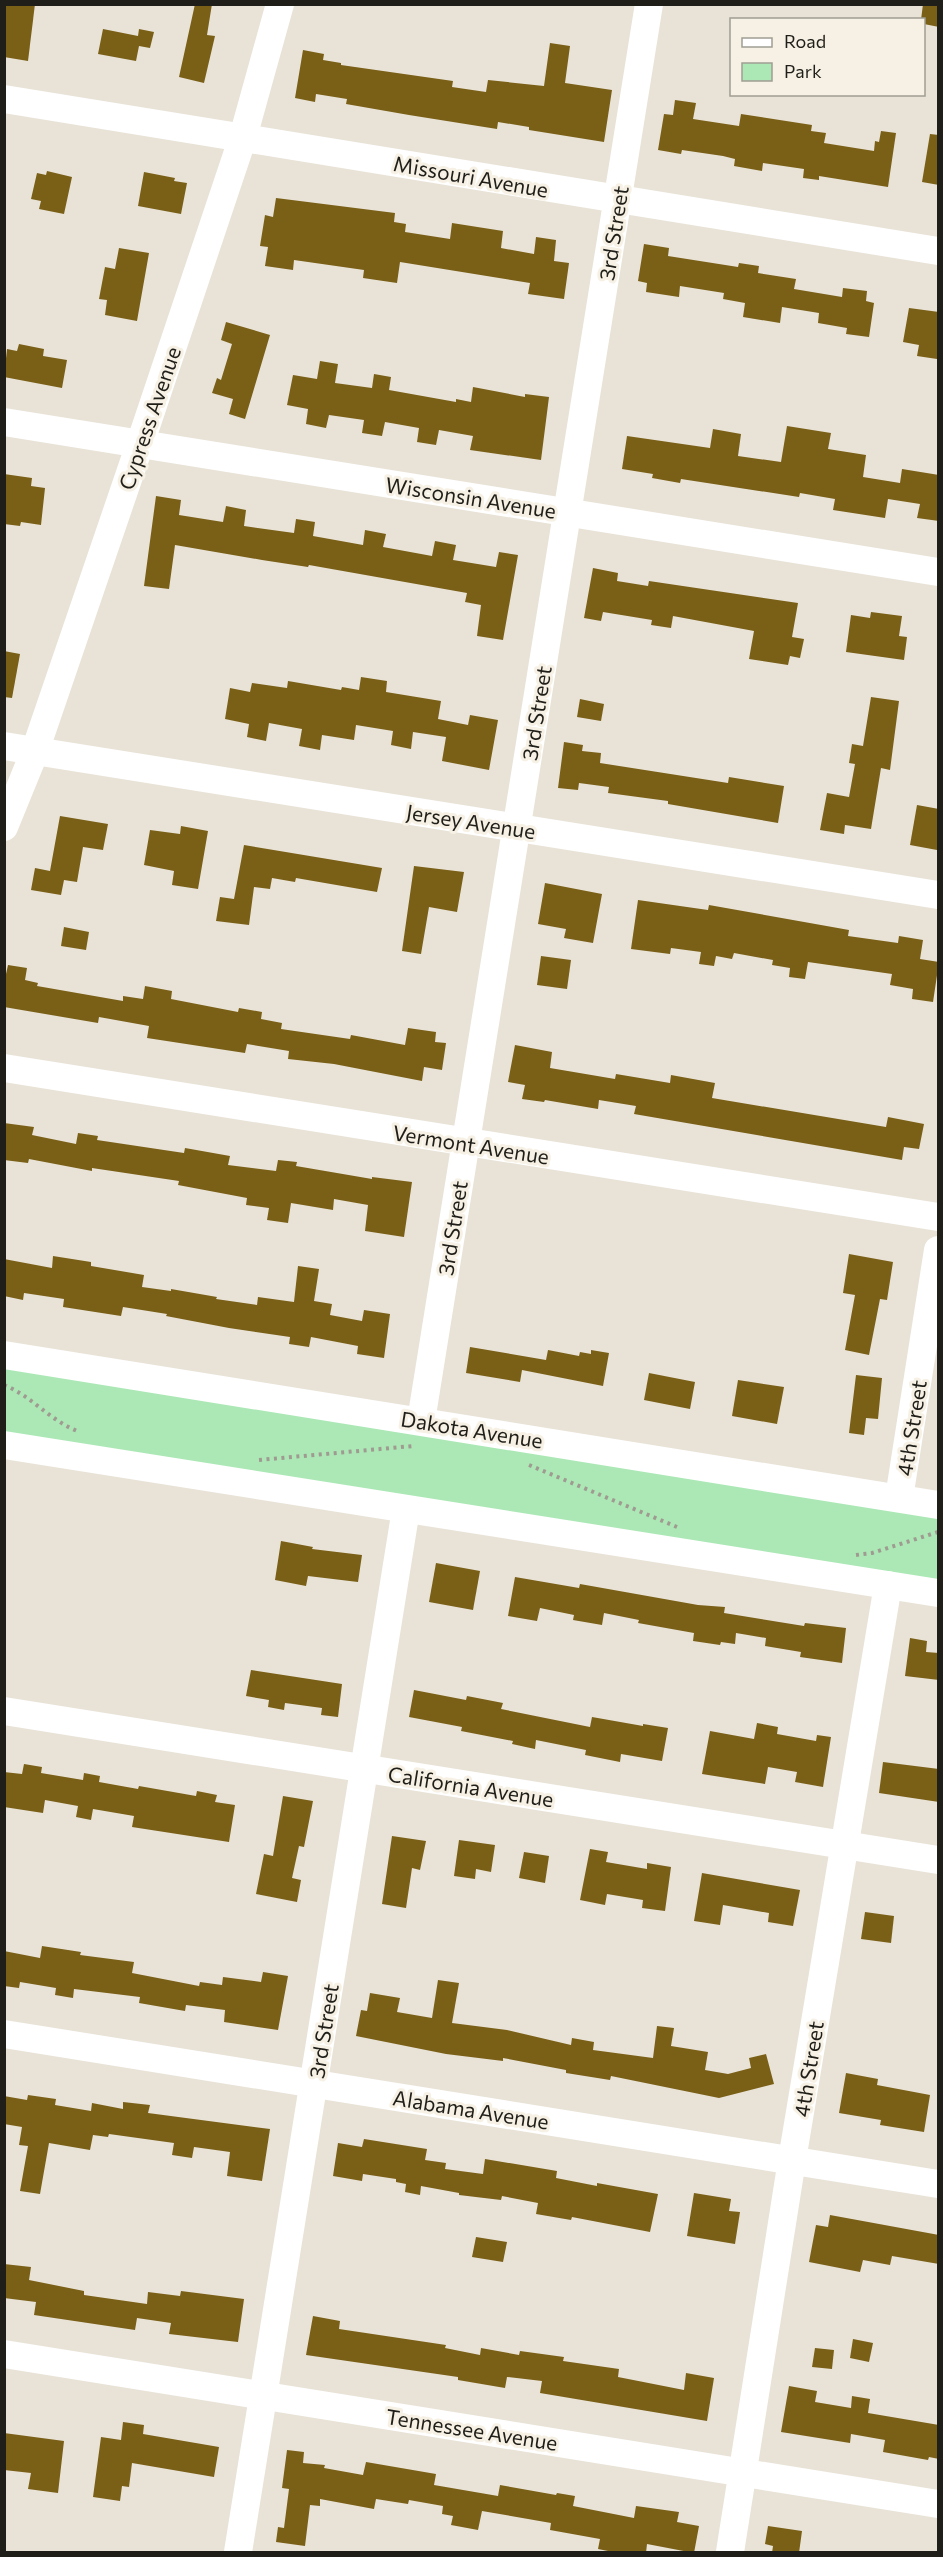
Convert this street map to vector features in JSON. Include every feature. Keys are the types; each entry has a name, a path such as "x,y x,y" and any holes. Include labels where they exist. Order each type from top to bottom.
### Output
{"street":[{"name":"Cypress Avenue","path":"4,827 35,751 243,137 280,4"},
{"name":"3rd Street","path":"421,1434 649,4"},
{"name":"Missouri Avenue","path":"4,99 618,201 939,251"},
{"name":"Wisconsin Avenue","path":"4,422 939,572"},
{"name":"Jersey Avenue","path":"4,746 939,895"},
{"name":"Vermont Avenue","path":"4,1068 939,1217"},
{"name":"4th Street","path":"899,1498 939,1250"},
{"name":"Dakota Avenue","path":"4,1355 421,1434 939,1504"},
{"path":"4,1445 939,1593"},
{"name":"3rd Street","path":"238,2553 406,1509"},
{"name":"4th Street","path":"730,2553 792,2160 888,1585"},
{"name":"California Avenue","path":"4,1711 939,1860"},
{"name":"Alabama Avenue","path":"4,2034 939,2184"},
{"name":"Tennessee Avenue","path":"4,2354 939,2504"}],"path":[{"path":"4,1385 14,1389 47,1414 76,1431 86,1433"},
{"path":"256,1460 421,1434"},
{"path":"523,1463 542,1468 686,1530"},
{"path":"855,1555 872,1553 939,1532"}],"green space":[{"path":"4,1364 938,1512 938,1584 5,1435"}],"building":[{"path":"4,4 35,4 28,61 4,57"},
{"path":"195,4 212,4 207,35 215,36 204,83 179,77"},
{"path":"923,4 939,4 939,27 925,24 925,18 921,18"},
{"path":"103,29 138,36 139,29 154,32 150,48 139,46 136,61 98,54"},
{"path":"550,43 570,46 565,83 612,90 604,142 529,130 529,127 498,122 497,129 409,115 346,104 347,99 316,94 315,102 295,98 303,50 324,54 323,60 341,63 341,65 453,81 452,87 486,92 488,80 544,86"},
{"path":"675,100 696,103 693,119 739,126 741,114 812,125 811,131 826,133 824,143 874,151 875,141 879,142 881,131 896,133 888,187 819,176 819,180 803,178 804,169 763,163 762,171 734,166 735,159 723,156 682,150 681,154 658,150 664,114 673,115"},
{"path":"930,134 939,135 939,185 922,182"},
{"path":"47,171 72,177 64,214 39,209 41,201 31,199 37,173 46,175"},
{"path":"144,172 175,178 174,181 187,183 181,214 138,206"},
{"path":"276,198 395,213 394,222 406,224 405,232 450,239 452,223 503,231 501,248 534,254 536,237 556,240 554,261 569,263 564,299 528,294 530,283 400,262 397,283 363,278 364,270 294,260 293,270 265,266 268,247 260,246 265,215 273,217"},
{"path":"644,244 669,248 668,256 738,267 739,263 759,266 758,273 796,279 794,289 842,297 843,288 867,291 866,301 874,303 869,337 846,334 847,328 818,323 819,313 782,307 780,323 743,317 745,303 723,299 724,293 680,286 679,297 646,292 647,283 638,281"},
{"path":"119,248 149,253 137,321 105,315 107,300 99,299 105,267 115,269"},
{"path":"909,308 939,312 937,359 917,356 919,345 903,342"},
{"path":"226,322 270,335 245,419 229,414 233,399 212,393 217,378 221,380 232,344 221,340"},
{"path":"19,344 44,349 43,356 67,360 62,388 4,377 7,349 17,351"},
{"path":"320,361 338,364 335,383 372,388 374,374 391,377 389,390 456,402 456,399 471,402 473,387 525,397 525,394 549,397 541,460 470,450 473,436 439,430 436,445 417,442 419,428 385,422 382,436 362,433 364,420 329,415 326,428 306,424 308,409 287,405 293,375 317,379"},
{"path":"787,426 831,433 828,449 866,455 863,477 900,483 902,469 939,475 939,521 917,518 920,504 888,499 885,518 833,510 835,499 800,493 799,497 681,479 680,483 652,478 653,474 622,469 627,436 710,448 713,429 741,434 738,456 781,462"},
{"path":"4,474 32,478 31,486 45,488 41,525 21,522 20,526 4,524"},
{"path":"156,496 181,500 179,515 223,522 226,506 246,510 244,526 294,533 296,519 315,522 313,536 363,545 365,530 386,534 383,547 432,556 435,541 456,545 453,560 496,567 499,552 518,555 503,640 477,636 481,605 465,602 467,593 309,565 308,567 175,545 169,589 144,586"},
{"path":"593,568 618,573 617,581 648,586 649,581 798,603 792,637 804,639 800,658 790,656 788,665 749,659 754,631 673,616 671,628 651,625 652,620 603,612 601,621 584,618"},
{"path":"871,612 902,616 899,636 907,637 904,660 846,652 851,615 870,618"},
{"path":"4,651 20,654 12,698 4,697"},
{"path":"361,677 387,681 386,692 441,701 438,719 468,725 470,715 498,720 489,770 442,761 446,737 413,732 411,749 391,745 393,731 356,725 354,740 322,735 320,750 299,746 302,729 269,723 266,741 247,737 249,724 225,719 230,688 250,692 252,683 287,688 288,681 341,690 342,687 359,690"},
{"path":"871,697 899,701 890,770 881,768 871,829 845,825 844,834 820,830 827,793 849,797 855,764 849,763 852,744 863,746"},
{"path":"580,699 604,704 601,721 577,717"},
{"path":"564,742 583,745 582,751 601,753 600,763 728,783 729,777 784,786 778,823 668,804 668,801 608,793 609,787 579,783 578,790 558,788"},
{"path":"917,805 939,809 937,850 910,845"},
{"path":"60,816 108,824 103,850 83,847 77,882 64,880 61,895 31,890 35,868 50,871"},
{"path":"181,826 208,831 198,889 172,885 174,871 144,865 150,830 180,834"},
{"path":"244,845 382,868 377,892 296,878 295,882 272,878 270,889 254,887 249,925 216,921 220,897 234,899"},
{"path":"414,866 464,872 457,912 429,907 421,954 402,951"},
{"path":"545,883 602,894 593,943 564,938 566,929 538,924"},
{"path":"638,900 708,910 709,905 849,930 848,936 898,943 899,936 923,940 920,959 939,962 933,1002 912,999 913,989 890,985 892,974 808,962 805,979 789,977 790,968 772,965 773,960 734,953 732,959 716,956 714,966 699,964 701,952 671,948 670,954 631,949"},
{"path":"64,927 89,932 86,950 61,946"},
{"path":"541,956 571,960 567,989 537,985"},
{"path":"8,965 27,968 25,980 38,983 37,986 123,1001 123,996 143,999 145,986 172,991 171,999 238,1012 239,1008 262,1012 261,1019 282,1023 281,1029 350,1039 351,1035 405,1045 408,1028 436,1032 435,1042 446,1043 442,1070 424,1067 422,1081 334,1064 288,1059 289,1051 247,1044 245,1053 147,1038 149,1026 99,1017 98,1023 4,1007 4,983"},
{"path":"515,1045 552,1052 550,1068 615,1079 616,1074 670,1083 671,1075 715,1083 712,1098 886,1127 888,1117 924,1124 919,1149 904,1147 902,1160 634,1114 636,1106 599,1100 598,1109 545,1100 544,1102 522,1099 525,1085 508,1082"},
{"path":"4,1123 34,1127 32,1135 76,1144 78,1133 98,1136 97,1140 184,1153 185,1148 230,1156 228,1165 276,1171 278,1160 297,1162 296,1166 372,1179 372,1177 412,1182 404,1237 365,1231 368,1205 334,1199 333,1210 291,1203 288,1223 267,1220 269,1208 246,1205 247,1198 178,1185 179,1181 92,1168 92,1171 29,1159 28,1163 4,1160"},
{"path":"849,1254 893,1262 887,1300 880,1299 869,1355 845,1350 855,1295 843,1293"},
{"path":"53,1256 91,1262 91,1266 144,1275 142,1287 171,1291 171,1289 257,1305 258,1297 294,1302 298,1266 319,1269 314,1301 332,1304 330,1315 362,1321 364,1310 390,1314 384,1358 357,1354 358,1346 311,1337 309,1347 289,1344 290,1337 229,1328 166,1316 167,1314 123,1307 121,1316 63,1307 64,1299 24,1293 23,1300 4,1296 4,1259 52,1268"},
{"path":"470,1347 546,1360 548,1350 579,1356 580,1352 591,1354 591,1350 609,1353 603,1386 522,1370 520,1382 466,1373"},
{"path":"649,1373 695,1382 690,1409 644,1400"},
{"path":"856,1375 882,1378 878,1419 866,1418 864,1435 849,1433"},
{"path":"738,1380 784,1387 777,1424 732,1416"},
{"path":"281,1541 313,1547 312,1549 362,1555 358,1582 308,1576 306,1586 275,1580"},
{"path":"436,1563 480,1571 473,1610 429,1602"},
{"path":"515,1577 579,1588 580,1584 698,1605 725,1607 724,1613 804,1626 805,1623 846,1628 842,1663 800,1657 801,1652 765,1646 766,1638 736,1633 735,1644 721,1642 720,1645 693,1641 694,1633 638,1623 639,1620 604,1613 602,1625 573,1620 574,1615 540,1608 537,1621 508,1616"},
{"path":"910,1638 927,1641 926,1652 939,1653 939,1680 905,1676"},
{"path":"251,1670 342,1684 338,1717 321,1715 322,1708 285,1703 284,1710 268,1707 269,1700 246,1696"},
{"path":"414,1690 466,1700 467,1696 503,1703 501,1709 590,1727 592,1717 668,1728 662,1761 621,1754 620,1762 585,1755 586,1750 536,1740 535,1749 512,1744 513,1741 461,1731 462,1727 409,1717"},
{"path":"757,1723 778,1727 777,1734 816,1741 817,1735 831,1737 823,1787 795,1782 797,1772 768,1767 765,1784 702,1774 710,1731 754,1739"},
{"path":"883,1762 939,1769 939,1802 879,1793"},
{"path":"24,1764 42,1767 41,1773 83,1780 84,1773 100,1776 99,1782 138,1789 139,1786 196,1796 197,1791 217,1795 215,1802 235,1805 229,1842 132,1827 134,1816 93,1809 91,1820 76,1817 78,1806 45,1800 43,1813 4,1807 4,1772 22,1774"},
{"path":"283,1796 313,1801 304,1847 299,1846 292,1878 301,1880 297,1902 256,1894 264,1854 273,1856"},
{"path":"392,1836 426,1841 420,1870 412,1868 406,1908 382,1904"},
{"path":"459,1840 495,1845 491,1872 476,1869 475,1879 454,1876"},
{"path":"590,1849 608,1852 606,1862 647,1869 647,1863 671,1867 665,1911 642,1908 643,1900 607,1894 605,1905 580,1900"},
{"path":"524,1852 549,1856 545,1883 519,1878"},
{"path":"702,1873 800,1890 793,1926 768,1922 769,1913 723,1905 720,1925 694,1921"},
{"path":"865,1912 894,1916 891,1943 861,1939"},
{"path":"42,1946 81,1952 80,1955 134,1962 132,1973 199,1986 200,1982 222,1985 223,1977 261,1982 263,1972 288,1976 278,2030 224,2022 225,2010 186,2005 185,2011 139,2003 140,1997 74,1989 73,1998 55,1995 56,1988 20,1982 19,1988 4,1986 4,1951 40,1958"},
{"path":"438,1980 459,1983 452,2023 507,2030 571,2045 572,2038 594,2042 593,2050 653,2058 657,2026 674,2028 671,2046 708,2052 705,2070 728,2074 751,2068 749,2058 766,2054 774,2084 719,2098 611,2076 610,2080 566,2073 566,2070 503,2058 503,2061 446,2054 356,2036 361,2010 367,2011 370,1993 400,1998 397,2012 432,2018"},
{"path":"846,2073 878,2079 877,2085 930,2095 924,2132 880,2125 881,2120 839,2113"},
{"path":"28,2095 56,2099 55,2105 91,2111 92,2103 123,2109 123,2102 150,2105 148,2113 270,2129 262,2181 227,2176 230,2152 194,2147 192,2158 172,2155 174,2143 109,2134 108,2137 93,2135 90,2150 49,2143 40,2194 20,2191 28,2146 19,2145 22,2127 4,2124 4,2096 27,2100"},
{"path":"364,2139 427,2149 425,2160 446,2163 445,2169 483,2174 485,2159 557,2171 556,2178 658,2194 650,2232 572,2217 571,2220 536,2214 538,2203 502,2196 501,2200 459,2195 459,2193 421,2186 420,2195 405,2192 406,2184 396,2182 396,2179 363,2174 362,2181 333,2176 338,2143 362,2147"},
{"path":"694,2193 731,2199 729,2211 740,2212 735,2244 687,2236"},
{"path":"830,2215 939,2235 939,2264 892,2256 890,2265 863,2260 860,2272 809,2262 816,2225 828,2227"},
{"path":"476,2237 507,2242 503,2262 472,2257"},
{"path":"4,2264 31,2267 29,2280 84,2291 84,2295 147,2304 148,2292 180,2296 181,2291 244,2299 238,2342 169,2334 171,2323 137,2318 135,2330 34,2315 36,2302 4,2298"},
{"path":"313,2316 340,2321 339,2329 446,2345 445,2348 480,2355 481,2348 519,2355 520,2351 564,2357 563,2361 619,2369 618,2377 684,2390 686,2373 714,2378 707,2421 540,2393 542,2381 507,2377 505,2388 458,2380 458,2377 306,2355"},
{"path":"853,2339 873,2343 869,2362 850,2358"},
{"path":"815,2348 834,2350 832,2369 812,2367"},
{"path":"789,2386 817,2391 815,2402 851,2408 852,2396 870,2399 868,2413 939,2425 939,2459 929,2457 928,2460 883,2452 885,2440 851,2434 850,2443 781,2432"},
{"path":"123,2422 144,2425 143,2434 219,2447 214,2477 132,2463 129,2487 122,2486 120,2501 93,2497 101,2437 121,2440"},
{"path":"4,2433 64,2441 58,2493 28,2489 31,2473 4,2470"},
{"path":"287,2450 304,2452 303,2463 325,2465 324,2468 363,2475 366,2462 436,2474 434,2485 498,2496 500,2485 575,2496 573,2506 634,2518 636,2506 679,2512 677,2522 699,2526 694,2553 647,2544 646,2553 618,2553 598,2549 600,2539 550,2530 551,2523 482,2511 478,2530 451,2525 453,2516 442,2514 443,2506 409,2500 408,2504 376,2499 374,2509 320,2499 320,2506 310,2505 305,2546 276,2542 278,2527 284,2528 289,2489 282,2488"},
{"path":"768,2526 802,2531 799,2553 772,2553 773,2546 765,2544"}]}
